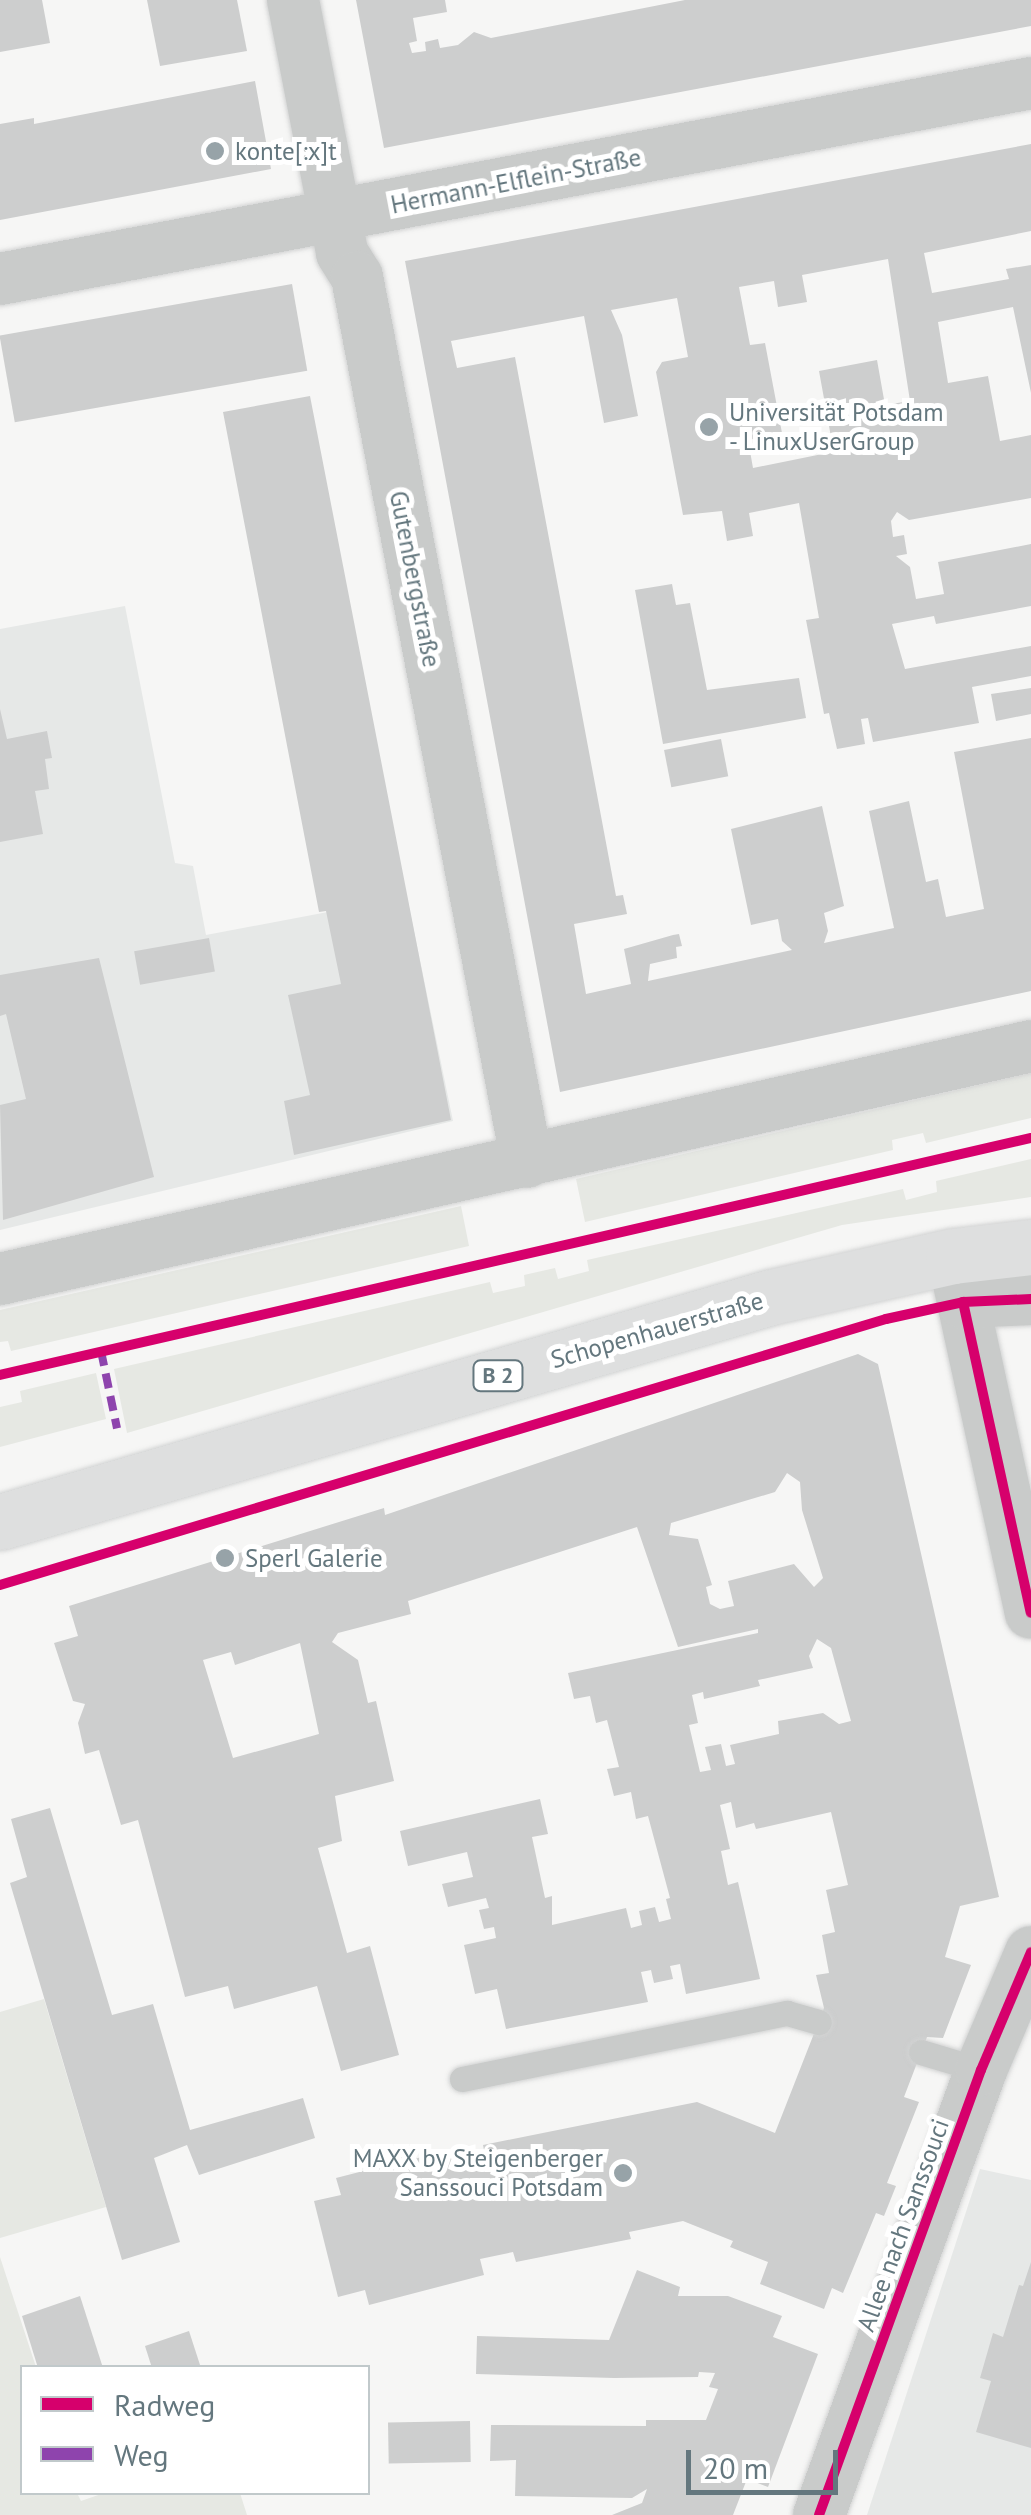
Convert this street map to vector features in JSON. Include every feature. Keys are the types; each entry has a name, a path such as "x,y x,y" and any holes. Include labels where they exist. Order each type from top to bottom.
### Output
{"main road":[{"name":"Schopenhauerstraße","path":"0,1522 771,1297 958,1279 1031,1247"}],"street":[{"name":"Gutenbergstraße","path":"293,0 342,253 356,278 528,1162"},
{"name":"Hermann-Elflein-Straße","path":"0,279 1031,84"},
{"path":"0,1279 1031,1046"},
{"path":"1031,1299 958,1279 1031,1613"},
{"name":"Allee nach Sanssouci","path":"819,2515 981,2070 1031,1952"}],"lane":[{"path":"462,2078 787,2012 819,2022"},
{"path":"921,2052 981,2070"}],"shaded area":[{"path":"125,606 175,863 193,866 206,935 407,897 453,1121 0,1230 0,629"},
{"path":"1031,1073 1031,1118 926,1143 923,1133 892,1140 893,1150 585,1222 576,1179"},
{"path":"1031,1159 1031,1197 842,1225 127,1433 114,1369 490,1282 493,1293 525,1286 524,1275 555,1268 558,1279 589,1271 587,1260 903,1189 906,1200 937,1192 936,1181"},
{"path":"461,1206 469,1246 11,1351 8,1341 0,1342 0,1310"},
{"path":"96,1373 106,1419 0,1447 0,1407 22,1402 20,1391"},
{"path":"44,1999 106,2207 0,2238 0,2012"},
{"path":"980,2169 1031,2180 1031,2515 867,2515"},
{"path":"0,2257 35,2365 20,2365 20,2495 78,2495 81,2501 98,2495 241,2495 247,2515 0,2515"}],"building":[{"path":"0,0 42,0 50,43 0,52"},
{"path":"147,0 237,0 247,51 160,66"},
{"path":"356,0 445,0 447,12 413,18 417,41 409,43 412,53 426,51 425,42 438,39 440,48 458,45 474,32 491,38 685,0 1031,0 1031,26 384,148"},
{"path":"255,81 271,169 0,220 0,124 34,118 34,124"},
{"path":"1031,144 1031,231 924,253 932,293 1009,279 1006,269 1031,265 1031,393 1013,307 938,322 948,383 988,376 1000,441 1031,435 1031,498 909,520 897,512 891,521 893,537 904,535 907,554 896,556 910,567 916,599 944,594 938,562 1031,544 1031,606 936,624 934,616 892,624 905,669 1031,646 1031,676 972,687 979,723 873,742 868,718 861,719 865,744 837,749 829,713 824,714 806,620 819,618 799,503 749,513 753,536 727,541 722,511 683,515 656,372 662,362 688,357 677,298 611,310 622,335 638,416 604,423 584,316 451,341 457,368 515,357 616,896 623,895 627,914 574,924 586,994 631,984 624,949 673,935 679,934 682,946 676,947 677,958 650,964 648,981 792,950 782,941 778,919 751,925 731,829 822,806 844,906 824,913 828,931 824,943 894,928 869,811 909,801 926,882 938,879 946,917 984,909 954,752 1031,738 1031,991 560,1092 405,261","holes":["888,259 910,401 885,405 877,360 819,371 831,437 843,435 847,449 753,468 748,440 782,433 765,343 750,345 739,287 774,281 778,307 807,302 802,275"]},
{"path":"292,284 307,371 15,422 0,335"},
{"path":"310,396 451,1120 294,1155 284,1101 310,1095 288,995 341,984 326,911 319,912 223,412"},
{"path":"672,584 676,605 690,603 707,690 799,678 806,718 663,744 635,590"},
{"path":"1031,688 1031,714 996,721 991,694"},
{"path":"0,709 7,739 47,731 52,758 45,759 49,789 35,791 43,834 0,842"},
{"path":"721,739 728,776 671,787 664,750"},
{"path":"209,938 215,971 140,985 134,951"},
{"path":"99,958 154,1177 3,1220 0,1105 26,1099 6,1014 0,1016 0,975"},
{"path":"858,1354 878,1364 999,1897 960,1906 945,1957 971,1965 943,2038 927,2037 904,2097 919,2102 887,2183 896,2186 884,2216 876,2213 843,2293 832,2288 824,2309 760,2284 768,2262 730,2247 733,2241 683,2221 629,2232 631,2239 516,2262 513,2252 480,2259 484,2275 369,2305 365,2290 338,2297 314,2201 341,2195 336,2178 375,2168 373,2161 412,2151 414,2159 452,2149 456,2165 486,2160 483,2145 697,2102 775,2133 824,2008 816,1975 829,1973 822,1935 835,1932 826,1890 848,1885 831,1812 756,1829 754,1823 736,1828 731,1802 720,1805 730,1849 721,1851 728,1885 738,1882 760,1979 686,1994 680,1964 670,1966 673,1979 654,1983 651,1970 641,1972 648,2002 506,2029 497,1989 475,1994 464,1945 496,1938 494,1927 484,1929 479,1910 489,1908 486,1898 448,1907 442,1884 473,1877 467,1852 408,1866 400,1831 540,1799 548,1834 532,1837 545,1898 552,1896 552,1925 626,1908 631,1928 642,1925 639,1911 655,1907 659,1922 671,1919 666,1899 670,1898 648,1816 636,1819 631,1792 614,1796 607,1769 619,1767 607,1720 596,1723 590,1696 574,1699 568,1673 758,1633 758,1629 678,1647 637,1527 408,1601 411,1614 338,1633 332,1642 358,1660 368,1703 376,1701 394,1781 335,1796 342,1841 318,1848 347,1953 370,1946 399,2055 341,2071 317,1986 234,2009 228,1986 185,1997 138,1820 121,1825 99,1750 85,1754 78,1723 85,1704 73,1701 54,1643 78,1636 69,1606 384,1508 385,1515","holes":["787,1473 800,1482 802,1510 823,1578 814,1587 794,1564 728,1581 734,1606 720,1609 710,1604 706,1587 712,1585 698,1539 669,1535 671,1523 775,1492","817,1639 831,1648 851,1721 839,1724 823,1713 778,1721 779,1734 730,1745 735,1764 726,1766 721,1744 705,1747 711,1770 700,1772 689,1725 698,1723 692,1695 703,1692 704,1699 760,1686 758,1680 813,1668 809,1656","300,1643 319,1734 233,1758 203,1660 231,1652 235,1665"]},
{"path":"50,1808 112,2015 153,2004 190,2130 303,2098 315,2138 199,2175 187,2145 154,2158 180,2242 122,2260 10,1883 27,1877 11,1819"},
{"path":"1031,2262 1031,2448 976,2432 991,2381 980,2378 993,2333 1003,2337 1019,2285 1023,2286"},
{"path":"637,2270 680,2287 678,2296 728,2296 782,2316 773,2337 818,2354 768,2487 747,2479 733,2515 612,2515 642,2503 647,2489 632,2498 515,2496 516,2460 490,2461 491,2425 646,2426 646,2420 706,2420 718,2389 709,2387 715,2373 699,2372 698,2377 614,2378 476,2374 477,2336 609,2340"},
{"path":"80,2296 102,2365 37,2365 22,2316"},
{"path":"189,2331 200,2365 151,2365 145,2346"},
{"path":"470,2421 471,2462 389,2463 388,2422"}],"marked path":[{"path":"101,1351 117,1428"}],"cycle path":[{"path":"0,1375 1031,1138"},
{"path":"0,1585 886,1319 963,1302 1031,1299"},
{"path":"963,1302 1031,1613"},
{"path":"819,2515 981,2070 1031,1952"}],"place":[{"name":"konte[:x]t","path":"215,151"},
{"name":"Universität Potsdam - LinuxUserGroup","path":"709,427"},
{"name":"Sperl Galerie","path":"225,1558"},
{"name":"MAXX by Steigenberger Sanssouci Potsdam","path":"623,2173"}]}
